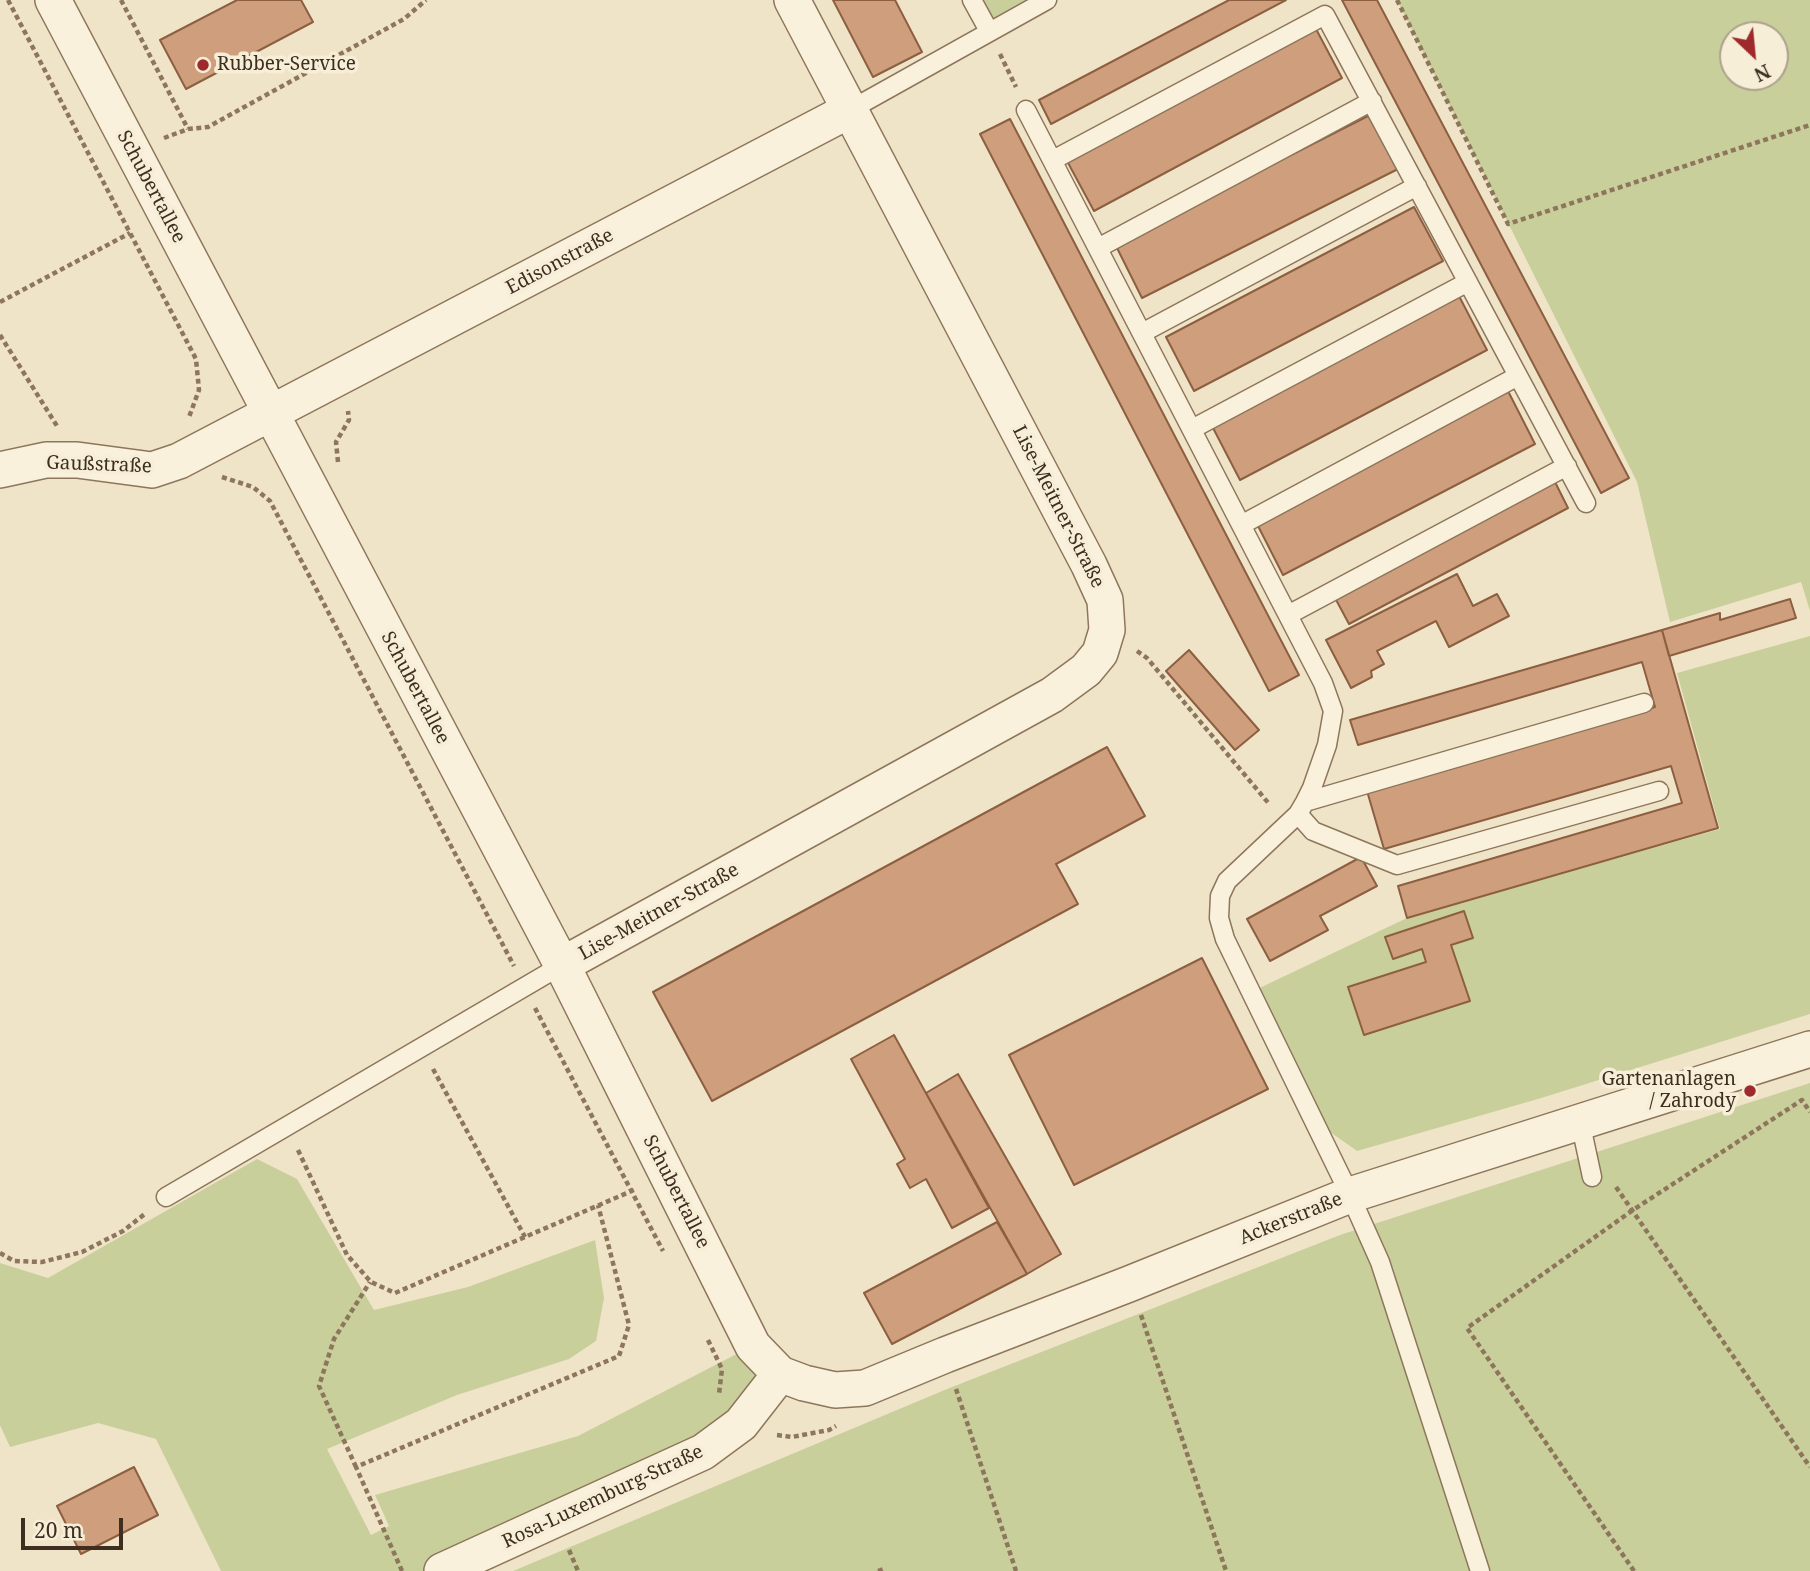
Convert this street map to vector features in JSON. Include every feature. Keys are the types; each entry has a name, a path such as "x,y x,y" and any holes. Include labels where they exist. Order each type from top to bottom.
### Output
{"street":[{"name":"Schubertallee","path":"53,0 562,965 753,1346 780,1374"},
{"name":"Lise-Meitner-Straße","path":"562,965 1052,695 1086,670 1100,653 1107,630 1105,600 1089,565 792,0"},
{"name":"Edisonstraße","path":"270,414 850,110"},
{"name":"Gaußstraße","path":"0,470 46,460 77,460 152,470 179,461 270,414"},
{"name":"Ackerstraße","path":"780,1374 835,1391 865,1388 1350,1195 1810,1049"},
{"name":"Rosa-Luxemburg-Straße","path":"442,1571 703,1452 741,1424 780,1374"}],"lane":[{"path":"972,0 989,32"},
{"path":"850,110 1047,0"},
{"path":"1053,160 1325,15 1586,503"},
{"path":"1098,248 1372,102"},
{"path":"1026,110 1323,683 1333,711 1327,745 1312,788 1297,813 1227,881 1220,896 1219,918 1225,939 1380,1262 1480,1571"},
{"path":"1142,333 1417,186"},
{"path":"1192,429 1468,282"},
{"path":"1241,524 1518,376"},
{"path":"1288,615 1567,466"},
{"path":"1297,813 1644,703"},
{"path":"1297,813 1313,831 1397,865 1660,791"},
{"path":"166,1197 562,965"},
{"path":"1580,1121 1592,1177"}],"path":[{"path":"8,0 196,359 199,390 189,417 205,448 222,477 253,487 271,501 667,1258"},
{"path":"121,0 188,129"},
{"path":"164,138 188,129 208,127 404,19 426,0"},
{"path":"1397,0 1508,224 1810,125"},
{"path":"989,32 1026,110"},
{"path":"0,302 164,214"},
{"path":"0,335 77,460"},
{"path":"1107,630 1147,658 1297,813"},
{"path":"421,1048 525,1237"},
{"path":"1634,1571 1467,1328 1633,1210 1802,1100 1810,1112"},
{"path":"287,1126 347,1255 370,1282 395,1293 667,1175"},
{"path":"1592,1177 1616,1187 1810,1467"},
{"path":"0,1252 14,1261 42,1262 82,1252 123,1231 166,1197"},
{"path":"356,1467 619,1356 629,1325 598,1205"},
{"path":"370,1282 334,1339 319,1386 402,1571"},
{"path":"1129,1284 1226,1571"},
{"path":"706,1336 722,1369 719,1394 723,1405 741,1424 756,1431 792,1437 830,1430 852,1417 865,1388"},
{"path":"945,1354 1016,1571"},
{"path":"878,1571 886,1568"}],"green space":[{"path":"973,0 1046,0 989,30"},
{"path":"1397,0 1810,0 1810,611 1801,582 1670,622 1637,482"},
{"path":"1810,636 1810,1014 1538,1099 1357,1151 1313,1120 1251,992 1407,918 1720,829 1677,673"},
{"path":"1810,1083 1810,1571 513,1571 947,1389 1340,1235"},
{"path":"257,1159 297,1179 374,1310 468,1287 595,1240 604,1298 596,1341 569,1359 457,1395 327,1449 371,1535 389,1526 375,1495 578,1436 752,1346 779,1374 738,1425 438,1571 221,1571 156,1439 98,1423 10,1447 0,1425 0,1263 48,1278"}],"building":[{"name":"Rubber-Service","path":"237,0 301,0 313,22 186,89 160,40"},
{"path":"833,0 895,0 922,52 873,77"},
{"path":"1229,0 1286,0 1051,124 1039,100"},
{"path":"1342,0 1377,0 1629,478 1601,493"},
{"path":"1316,29 1342,78 1094,211 1067,161"},
{"path":"1370,115 1398,169 1142,298 1115,244"},
{"path":"1010,119 1299,675 1269,691 980,134"},
{"path":"1414,207 1443,261 1194,391 1166,337"},
{"path":"1459,296 1487,350 1240,480 1212,426"},
{"path":"1508,391 1535,444 1283,575 1256,522"},
{"path":"1554,480 1568,508 1349,624 1334,596"},
{"path":"1457,574 1473,606 1497,594 1509,616 1449,647 1436,621 1377,651 1384,664 1371,671 1372,677 1351,688 1326,640"},
{"path":"1790,599 1796,618 1669,656 1662,630 1720,613 1720,620"},
{"path":"1662,630 1718,828 1407,918 1398,886 1682,803 1671,766 1384,849 1367,791 1655,707 1642,662 1358,745 1350,720"},
{"path":"1189,650 1259,730 1235,750 1166,671"},
{"path":"1107,747 1145,816 1056,864 1078,904 712,1101 653,992"},
{"path":"1361,857 1377,886 1320,916 1328,930 1270,961 1247,919"},
{"path":"1464,911 1473,938 1451,945 1470,1001 1364,1035 1348,987 1426,962 1422,949 1393,959 1385,937"},
{"path":"1202,958 1268,1089 1074,1185 1009,1055"},
{"path":"894,1035 989,1208 952,1228 926,1179 910,1188 897,1164 905,1159 851,1059"},
{"path":"958,1074 1061,1254 1027,1274 926,1093"},
{"path":"997,1222 1027,1274 892,1344 864,1293"},
{"path":"134,1467 158,1515 81,1554 57,1506"}],"place":[{"name":"Rubber-Service","path":"203,65"},
{"name":"Gartenanlagen / Zahrody","path":"1750,1091"}]}
